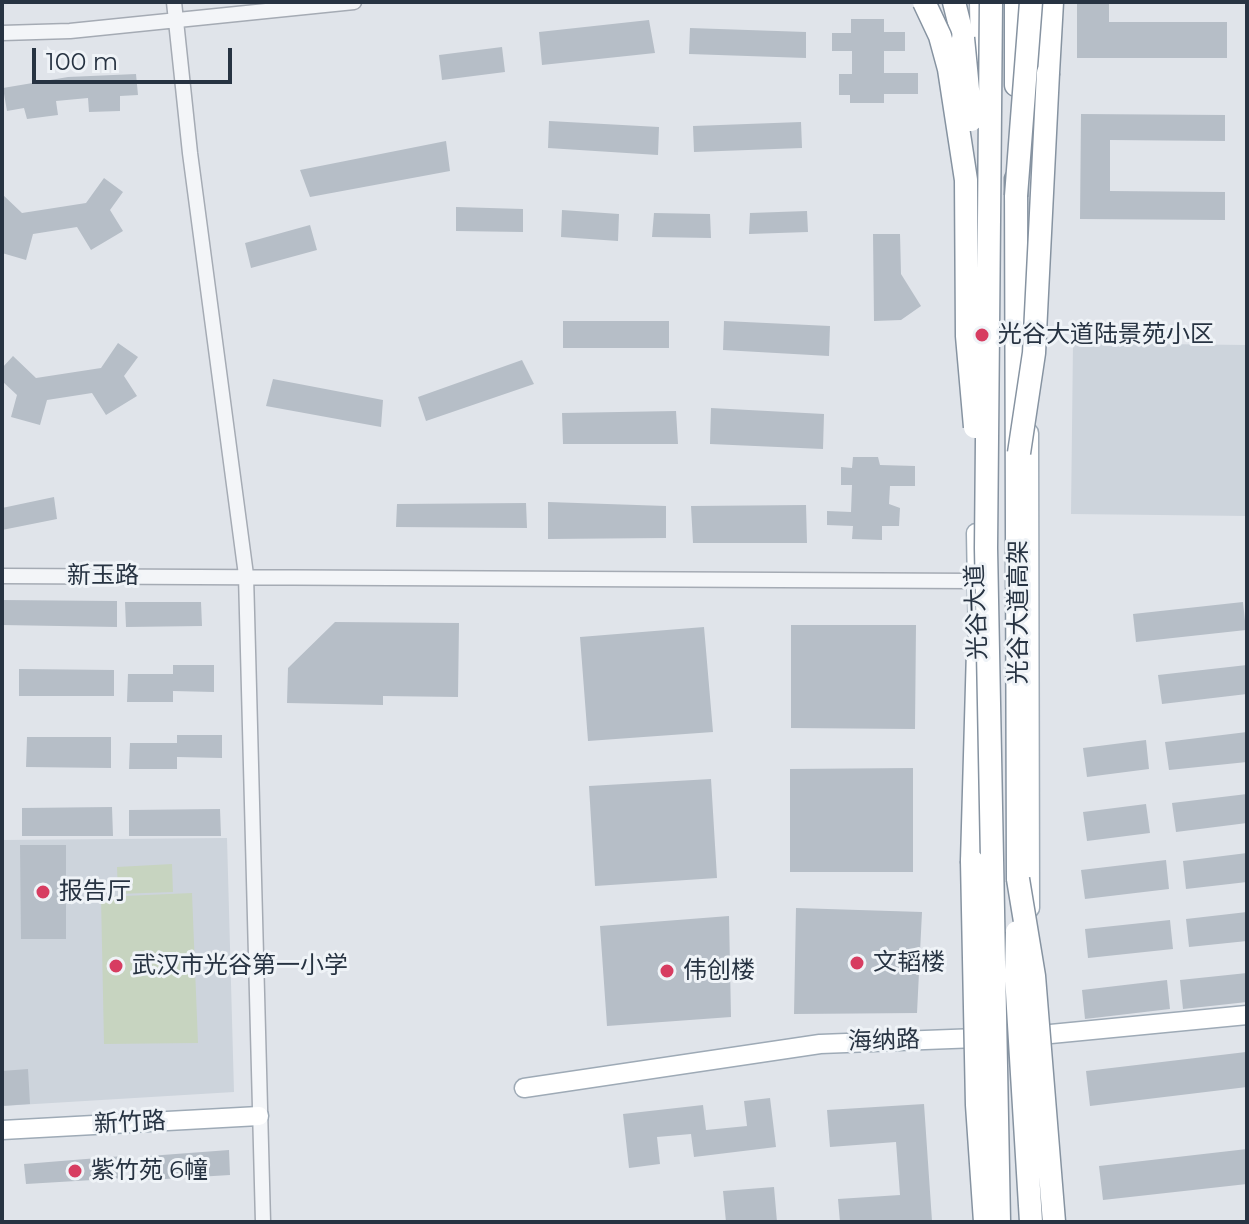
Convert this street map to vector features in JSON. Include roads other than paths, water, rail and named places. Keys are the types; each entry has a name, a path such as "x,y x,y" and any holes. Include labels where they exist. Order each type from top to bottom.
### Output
{"highway":[{"path":"924,2 940,36 949,69 966,180 967,336 986,548"},
{"path":"954,2 963,38 970,102 986,548"},
{"name":"光谷大道高架","path":"991,2 986,548 999,1222"},
{"name":"光谷大道高架","path":"1016,2 1019,453 1016,975 1031,1222"},
{"path":"1016,196 1031,2"},
{"path":"1019,453 1034,353 1052,2"},
{"path":"978,650 972,861 977,1105 985,1222"},
{"path":"1018,879 1034,976 1054,1222"}],"main road":[{"name":"光谷大道","path":"979,2 982,335 974,581 985,755 988,1038 999,1222"},
{"path":"1024,2 1030,1036 1042,1222"},
{"name":"海纳路","path":"524,1088 820,1044 1030,1036 1247,1015"},
{"name":"新竹路","path":"2,1130 259,1116"}],"street":[{"path":"174,2 190,153 246,575 263,1222"},
{"path":"2,33 177,21 354,2"},
{"name":"新玉路","path":"2,576 974,581"}],"place":[{"name":"光谷大道陆景苑小区","path":"982,335"},
{"name":"报告厅","path":"43,892"},
{"name":"文韬楼","path":"857,963"},
{"name":"武汉市光谷第一小学","path":"116,966"},
{"name":"伟创楼","path":"667,971"},
{"name":"紫竹苑 6幢","path":"75,1171"}]}
